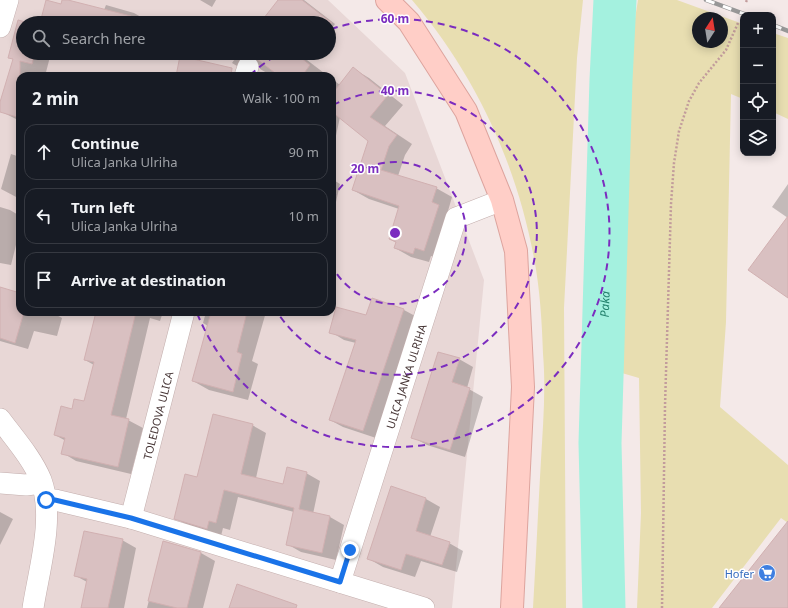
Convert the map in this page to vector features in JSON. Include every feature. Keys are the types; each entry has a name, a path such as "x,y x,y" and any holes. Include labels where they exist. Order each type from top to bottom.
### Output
{"main road":[{"path":"387,0 410,22 466,111 502,200 516,251 524,387 512,608"}],"street":[{"path":"0,27 8,0"},
{"name":"ULICA JANKA ULRIHA","path":"340,582 456,218 502,200"},
{"name":"TOLEDOVA ULICA","path":"131,518 183,316"},
{"path":"0,419 27,456 44,492 45,533 33,608"},
{"path":"0,483 26,485 44,492 55,500 131,518 424,608"}],"path":[{"path":"662,608 665,391 671,204 674,163 679,131 689,102 699,83 726,50 738,23"}],"shaded area":[{"path":"0,0 328,0 405,73 484,280 452,608 0,608"},
{"path":"412,0 583,0 577,58 564,308 566,608 533,608 544,380 539,294 534,258 526,222 504,154 474,89 435,28"},
{"path":"638,0 677,0 710,12 692,12 692,48 728,48 728,19 740,23 740,98 731,94 726,322 720,407 788,465 788,523 781,518 712,608 637,608 641,513 639,378 615,371 629,56"},
{"path":"776,34 788,38 788,119 776,113"}],"building":[{"path":"46,0 61,4 62,0 68,0 131,16 42,16"},
{"path":"278,0 302,0 323,16 265,16"},
{"path":"16,28 16,60 33,60 32,64 20,61 20,72 16,72 16,117 0,112 0,102 13,59 8,58"},
{"path":"179,60 197,60 232,68 232,72 177,72"},
{"path":"258,60 304,60 310,65 305,72 274,72"},
{"path":"353,67 388,95 370,117 397,135 389,146 381,170 437,187 432,202 439,205 424,251 415,248 413,254 394,248 396,242 389,239 399,206 352,190 368,141 336,115 336,89"},
{"path":"788,216 788,298 748,270"},
{"path":"0,287 16,292 16,316 23,316 15,343 0,338"},
{"path":"372,298 404,309 363,431 329,420 356,340 329,333 334,316 336,316 336,307 366,315"},
{"path":"95,316 135,316 111,415 129,419 118,467 61,454 65,438 54,435 61,406 72,409 74,399 84,401 94,362 84,360"},
{"path":"210,316 246,316 237,352 242,354 233,392 192,381"},
{"path":"438,352 460,358 452,382 470,388 450,450 411,438"},
{"path":"213,414 253,424 241,474 283,484 287,467 307,472 299,509 330,516 322,553 286,545 294,508 224,490 216,523 209,521 207,529 174,519 185,474 197,477"},
{"path":"391,486 426,498 416,531 450,542 442,565 406,554 401,570 367,559"},
{"name":"Hofer","path":"788,521 788,608 719,608"},
{"path":"84,531 123,539 108,608 81,608 87,579 74,576"},
{"path":"163,541 201,552 187,608 177,608 148,601"},
{"path":"237,584 297,605 296,608 229,608"}],"waterway":[{"name":"Paka","path":"604,608 600,443 611,80 615,0"}],"railway":[{"path":"706,0 740,12"},
{"path":"776,26 788,31"}],"place":[{"name":"Hofer","path":"767,573"}],"route":[{"path":"46,500 55,500 131,518 340,582 350,550"}]}
